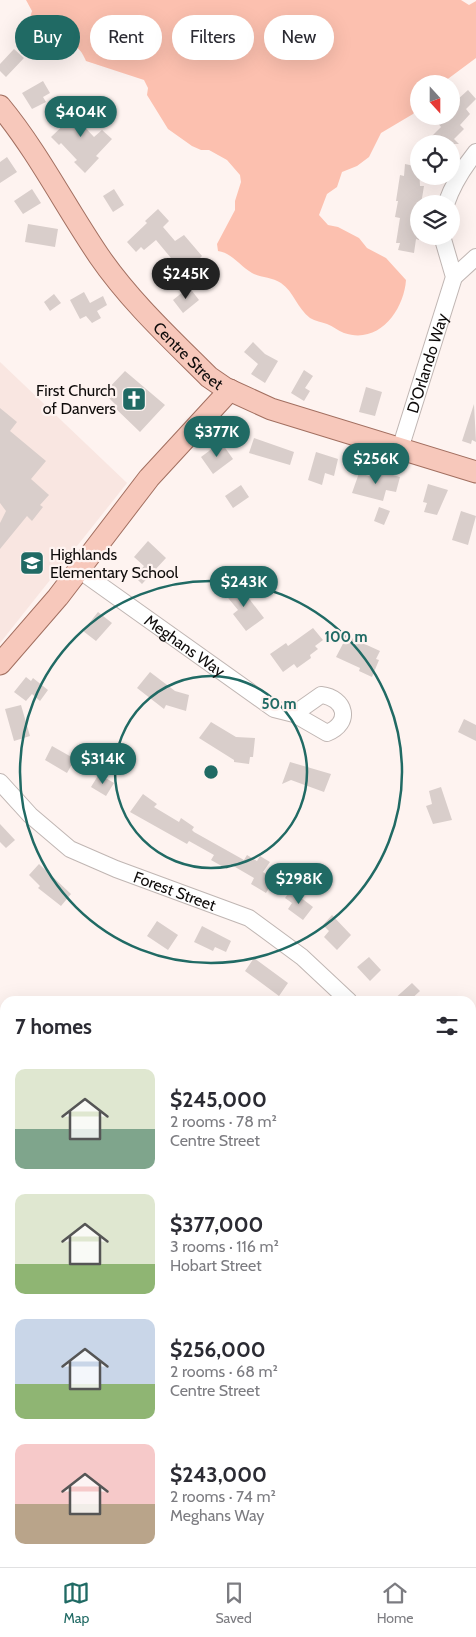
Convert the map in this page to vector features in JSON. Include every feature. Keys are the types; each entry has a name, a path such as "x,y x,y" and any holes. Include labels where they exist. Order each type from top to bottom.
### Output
{"main road":[{"name":"Centre Street","path":"0,106 18,128 99,256 127,294 159,329 209,377 230,390 271,409 476,472"},
{"path":"0,664 79,570 149,478 230,390"}],"street":[{"path":"450,195 456,181 476,152"},
{"path":"445,245 454,277 476,257"},
{"name":"D'Orlando Way","path":"400,449 454,277"},
{"name":"Meghans Way","path":"79,570 274,709 294,714"},
{"name":"Forest Street","path":"0,782 30,815 70,849 116,869 248,918 302,957 344,996"}],"shaded area":[{"path":"26,0 461,0 469,5 476,1 476,58 453,75 410,75 410,116 381,133 369,157 357,166 342,172 337,187 327,194 319,215 328,225 338,227 359,238 367,248 386,258 406,280 400,303 395,313 378,329 368,334 344,333 310,318 281,283 252,273 232,257 218,251 217,244 235,210 235,201 241,182 240,175 227,160 209,150 201,150 192,146 168,129 147,95 148,88 144,80 86,61 80,50 80,15 31,15 32,11"},
{"name":"Highlands Elementary School","path":"0,362 127,483 0,643"}],"building":[{"path":"14,49 15,60 22,60 6,77 0,71 0,64"},
{"path":"43,81 50,93 43,97 46,102 32,109 22,93"},
{"path":"468,90 476,99 466,109 470,114 460,125 460,97"},
{"path":"81,98 92,110 80,122 94,137 102,130 112,139 96,156 99,158 85,173 74,162 77,160 61,143 59,145 51,137 73,116 68,110"},
{"path":"439,125 460,125 464,129 458,135 433,135 441,127"},
{"path":"7,157 17,172 0,183 0,162"},
{"path":"405,164 410,165 410,185 424,186 422,195 410,195 410,245 415,245 414,253 398,250 400,243 396,243 400,218 395,217 398,201 396,201 400,175 404,176"},
{"path":"32,189 41,203 23,214 14,201"},
{"path":"114,189 124,205 113,212 103,196"},
{"path":"158,209 169,221 163,227 175,241 184,235 202,256 187,271 183,266 162,282 154,271 171,258 156,240 144,250 141,247 136,252 127,242 147,223 145,221"},
{"path":"28,224 58,229 55,247 25,242"},
{"path":"189,287 199,300 183,313 173,300"},
{"path":"84,292 90,303 103,296 107,305 97,311 101,318 92,323 86,316 80,319 70,300"},
{"path":"54,294 61,303 50,311 44,302"},
{"path":"253,342 265,354 278,361 265,383 251,374 258,364 244,352"},
{"path":"304,370 313,376 305,388 310,391 304,401 291,393"},
{"name":"First Church of Danvers","path":"125,371 165,405 140,432 113,406 115,404 104,393"},
{"path":"366,387 382,392 375,416 359,412"},
{"path":"474,404 476,442 472,440 471,444 462,441"},
{"path":"0,408 17,422 10,431 46,461 31,479 49,495 40,505 43,507 32,521 27,516 0,549 0,523 6,511 0,503"},
{"path":"254,438 294,452 290,465 249,453"},
{"path":"221,442 233,459 213,474 201,457"},
{"path":"316,452 338,459 334,476 325,473 322,485 308,480"},
{"path":"378,471 400,477 396,492 386,490 383,501 352,493 359,473 376,478"},
{"path":"428,484 448,490 437,515 424,512 427,503 423,502"},
{"path":"241,485 249,497 233,508 225,496"},
{"path":"379,507 390,511 384,525 374,521"},
{"path":"461,511 476,516 468,545 452,540"},
{"path":"148,541 166,558 142,584 135,577 144,566 134,557"},
{"path":"237,583 264,618 246,631 233,614 238,610 224,593"},
{"path":"98,612 112,623 96,641 83,631"},
{"path":"313,628 323,640 315,646 318,649 310,655 311,658 297,668 294,664 283,672 270,654 286,643 288,646"},
{"path":"347,636 380,651 376,659 379,660 372,677 359,671 360,668 336,657"},
{"path":"150,672 175,691 189,695 186,711 166,705 164,709 137,688"},
{"path":"26,677 31,681 33,678 48,690 40,701 32,694 26,701 14,692"},
{"path":"21,705 30,736 14,741 5,709"},
{"path":"464,719 476,725 476,741 458,732"},
{"path":"211,722 236,737 255,738 253,757 250,757 249,764 234,762 234,760 199,738"},
{"path":"52,746 75,759 67,773 45,760"},
{"path":"290,762 331,774 324,792 291,780 282,784"},
{"path":"99,774 114,783 106,796 91,787"},
{"path":"441,787 452,820 433,824 426,806 432,804 429,791"},
{"path":"143,794 157,804 154,807 179,822 181,818 194,827 192,830 194,832 244,860 247,855 257,861 260,856 270,862 263,872 274,879 266,893 251,884 254,878 230,864 227,869 211,860 214,855 189,841 187,844 130,812"},
{"path":"0,824 15,840 6,848 0,842"},
{"path":"39,864 71,894 61,906 38,888 40,886 29,875"},
{"path":"291,890 313,907 303,920 288,909 292,903 285,898"},
{"path":"332,915 351,935 337,950 324,937 329,931 323,925"},
{"path":"157,921 178,935 168,950 147,936"},
{"path":"202,926 231,941 226,952 215,947 213,951 194,942"},
{"path":"369,957 381,970 370,981 357,967"},
{"path":"254,958 288,983 279,996 245,971"},
{"path":"412,983 420,991 414,996 398,996"}],"place":[{"name":"First Church of Danvers","path":"134,399"},
{"name":"Highlands Elementary School","path":"32,563"}]}
